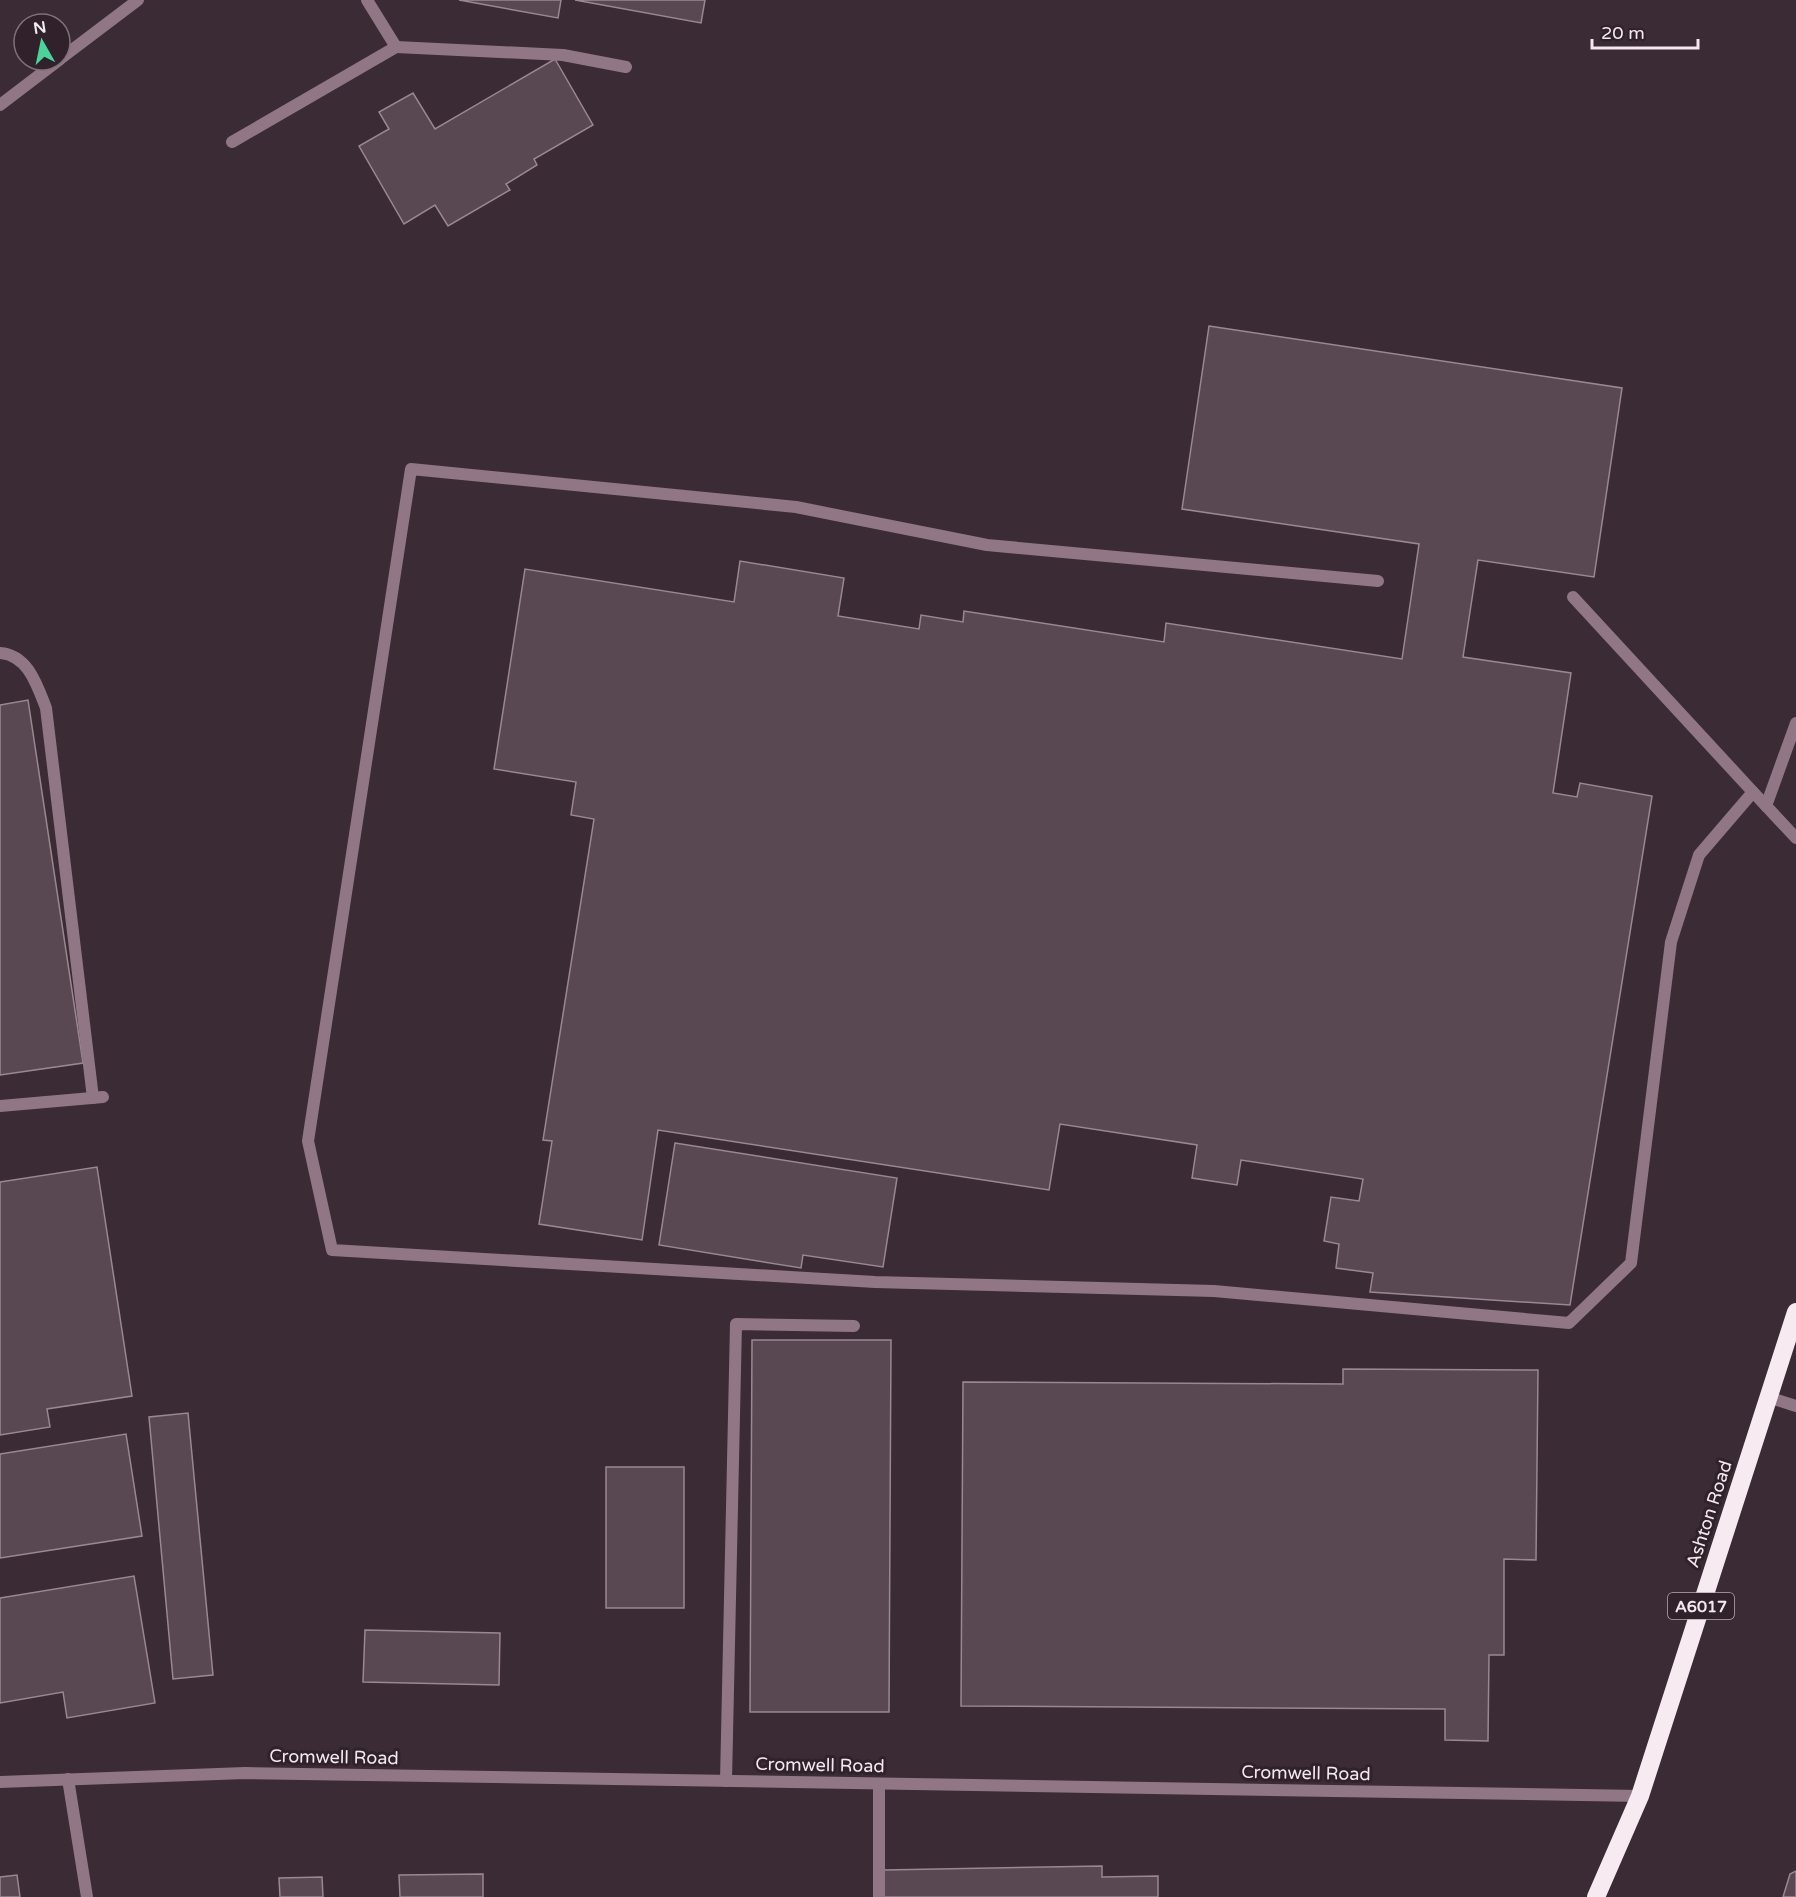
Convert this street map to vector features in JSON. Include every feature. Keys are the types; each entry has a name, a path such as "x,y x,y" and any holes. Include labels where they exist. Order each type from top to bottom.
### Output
{"highway":[{"name":"Ashton Road","path":"1596,1897 1640,1796 1796,1312"}],"street":[{"path":"72,51 138,0"},
{"path":"367,0 396,47"},
{"path":"232,142 396,47 563,55 626,67"},
{"path":"0,105 44,72"},
{"path":"1378,581 987,545 796,507 411,469 308,1141 332,1251 875,1282 1214,1291 1569,1323 1631,1263 1671,942 1699,855 1753,792"},
{"path":"1573,597 1796,838"},
{"path":"0,653 8,654 24,663 36,683 46,708 98,1097 0,1107"},
{"path":"1766,806 1796,723"},
{"path":"726,1781 736,1324 854,1326"},
{"path":"1768,1397 1796,1406"},
{"name":"Cromwell Road","path":"0,1782 245,1773 1640,1796"},
{"path":"68,1779 87,1897"},
{"path":"879,1784 879,1897"}],"building":[{"path":"459,0 561,0 558,18"},
{"path":"575,0 705,0 701,23"},
{"path":"555,59 593,125 534,159 537,165 506,184 510,190 448,226 435,205 404,224 359,146 389,129 379,112 413,93 435,129"},
{"path":"1209,326 1622,388 1594,577 1478,560 1463,657 1571,673 1553,793 1577,797 1580,783 1652,796 1570,1305 1370,1292 1373,1273 1336,1268 1339,1244 1324,1241 1331,1197 1359,1201 1363,1179 1241,1160 1237,1185 1192,1178 1197,1145 1060,1124 1049,1190 658,1130 642,1240 539,1224 552,1141 543,1140 594,819 571,815 576,782 494,769 525,569 734,602 740,561 844,578 838,616 919,629 921,615 963,622 964,611 1164,642 1166,623 1402,659 1419,544 1182,509"},
{"path":"28,700 83,1063 0,1075 0,705"},
{"path":"675,1143 897,1178 883,1267 803,1255 801,1268 659,1245"},
{"path":"97,1167 132,1396 47,1409 50,1427 0,1435 0,1182"},
{"path":"752,1340 891,1340 889,1712 750,1712"},
{"path":"1343,1369 1538,1370 1536,1560 1504,1559 1504,1655 1489,1655 1488,1741 1445,1740 1445,1709 961,1706 963,1382 1343,1384"},
{"path":"188,1413 213,1675 173,1679 149,1417"},
{"path":"126,1434 142,1536 0,1558 0,1454"},
{"path":"606,1467 684,1467 684,1608 606,1608"},
{"path":"134,1576 155,1703 67,1718 63,1692 0,1703 0,1598"},
{"path":"365,1630 500,1633 499,1685 363,1682"},
{"path":"1102,1866 1102,1877 1158,1876 1158,1897 884,1897 884,1870"},
{"path":"1796,1871 1796,1897 1783,1897 1790,1874"},
{"path":"483,1874 483,1897 400,1897 399,1875"},
{"path":"17,1875 20,1897 0,1897 0,1877"},
{"path":"322,1877 323,1897 280,1897 279,1878"}]}
